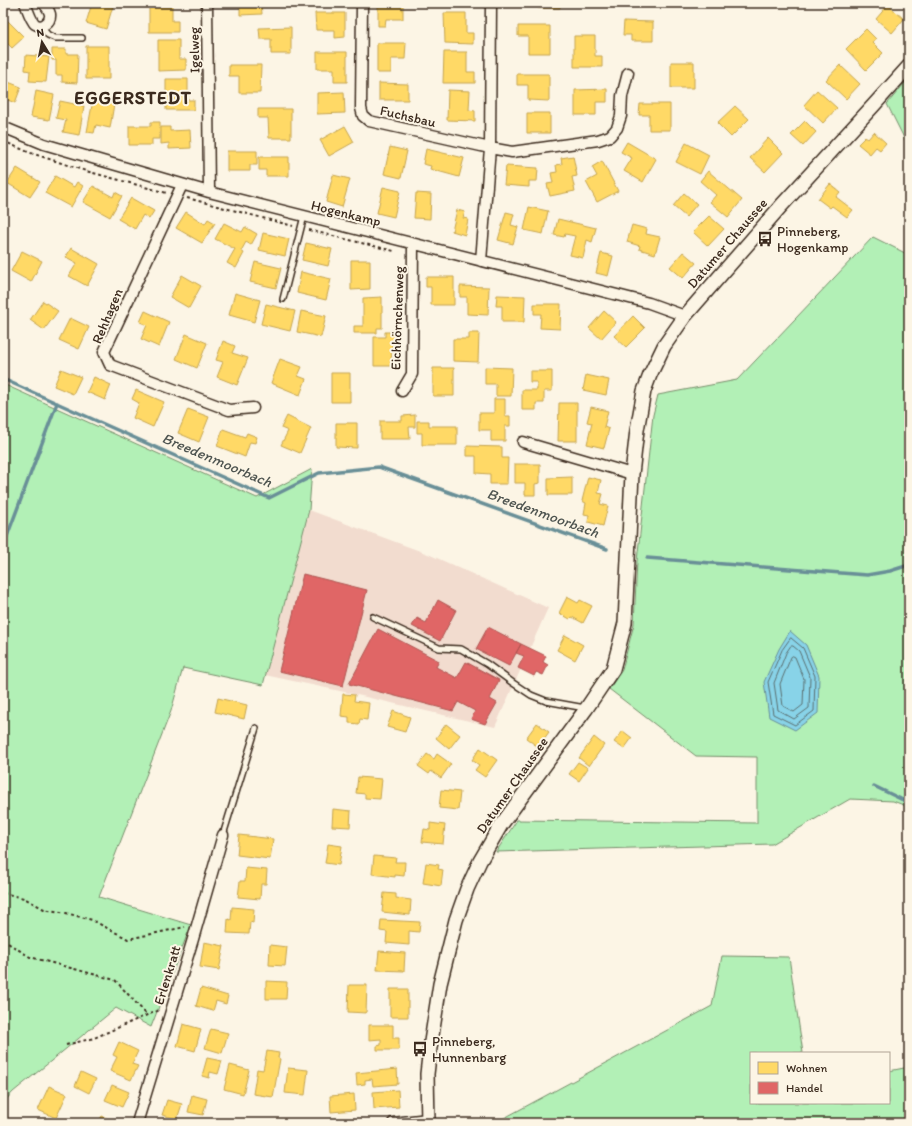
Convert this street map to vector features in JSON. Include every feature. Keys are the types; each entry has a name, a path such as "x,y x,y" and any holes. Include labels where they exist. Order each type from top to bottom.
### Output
{"street":[{"path":"25,3 32,20 35,24 39,25 49,22 50,19 48,10 43,3"},
{"name":"Igelweg","path":"207,3 209,192"},
{"name":"Fuchsbau","path":"362,3 361,108 363,116 369,121 512,152 598,140 610,136 617,128 622,116 622,96 628,73"},
{"path":"481,261 490,148 491,3"},
{"name":"Datumer Chaussee","path":"428,1121 427,1074 440,984 456,920 467,889 480,861 501,825 586,709 613,669 625,623 632,474 637,430 644,391 650,375 664,346 685,316 780,206 874,106 909,66"},
{"name":"Hogenkamp","path":"3,127 44,144 182,185 648,303 685,316"},
{"name":"Rehhagen","path":"182,185 104,352 110,365 229,410 252,408"},
{"name":"Eichhörnchenweg","path":"402,391 412,374 413,244"},
{"path":"523,442 632,474"},
{"name":"Erlenkratt","path":"137,1123 223,835"},
{"path":"393,1123 428,1121"}],"lane":[{"path":"39,25 48,35 55,38 82,38"},
{"path":"283,299 304,216"},
{"path":"374,617 439,648 461,649 488,664 525,691 546,701 586,709"},
{"path":"223,835 256,728"}],"path":[{"path":"3,893 24,898 44,909 92,920 128,939 196,925"},
{"path":"3,940 30,957 115,980 147,1015"},
{"path":"66,1045 94,1038 162,1010 171,1012"}],"shaded area":[{"path":"309,510 428,554 548,608 495,727 265,675"}],"green space":[{"path":"909,78 909,148 887,104"},
{"path":"873,237 909,255 909,807 893,801 850,799 772,844 496,852 517,820 757,823 757,757 696,756 609,689 622,670 634,624 637,561 653,415 658,395 737,380"},
{"path":"3,384 257,498 312,469 309,510 263,685 183,668 171,711 99,897 191,925 151,1027 116,1008 13,1092 3,1103"},
{"path":"722,956 789,957 803,1052 750,1052 750,1104 890,1104 890,1071 909,1067 909,1123 495,1123 712,1006"}],"water":[{"path":"790,631 806,645 819,676 818,713 795,730 769,717 764,682 779,649"}],"building: Wohnen":[{"path":"92,3 102,3 113,6 106,29 86,23"},
{"path":"149,3 172,3 172,21 178,21 178,32 149,32"},
{"path":"240,3 261,3 262,14 240,15"},
{"path":"378,3 403,3 403,19 386,19 385,26 378,26"},
{"path":"470,3 470,5 442,4"},
{"path":"538,3 560,3 560,8 538,8"},
{"path":"888,5 904,19 892,33 876,19"},
{"path":"315,13 345,13 345,37 335,38 335,30 316,30"},
{"path":"444,13 466,13 466,33 473,33 473,44 445,43"},
{"path":"3,16 24,37 12,48 3,39"},
{"path":"624,21 653,22 653,41 631,41 631,35 623,35"},
{"path":"518,26 550,26 550,53 528,53 528,36 518,36"},
{"path":"291,27 291,54 271,54 271,39 260,39 259,28"},
{"path":"866,29 876,39 872,42 883,53 866,70 846,49"},
{"path":"574,36 595,36 595,56 602,56 602,67 574,67"},
{"path":"158,40 179,40 179,59 186,59 186,70 158,71"},
{"path":"377,43 406,43 405,59 391,59 391,73 377,73"},
{"path":"86,46 109,46 109,79 86,79"},
{"path":"52,49 66,49 66,54 78,54 77,83 62,82 62,75 56,75 56,60 52,60"},
{"path":"317,52 347,52 347,82 334,82 334,69 317,69"},
{"path":"444,52 467,52 467,72 475,72 475,83 443,83"},
{"path":"26,55 49,57 46,82 29,81 30,71 25,70"},
{"path":"671,62 694,62 694,88 671,88"},
{"path":"229,65 261,65 260,93 239,93 239,76 229,76"},
{"path":"840,65 860,84 846,99 826,80"},
{"path":"517,74 549,74 549,101 528,100 528,85 517,85"},
{"path":"166,79 188,79 188,100 194,100 194,110 166,110"},
{"path":"3,80 21,87 15,103 3,98"},
{"path":"379,83 408,84 408,100 379,100"},
{"path":"607,89 607,102 596,102 596,115 575,115 575,90"},
{"path":"448,90 470,91 469,110 475,111 475,121 447,120"},
{"path":"817,90 837,108 823,123 804,105"},
{"path":"36,91 54,95 49,120 31,117"},
{"path":"344,92 345,113 317,114 317,93"},
{"path":"93,100 114,104 110,128 96,125 94,133 87,132"},
{"path":"60,101 84,106 79,135 63,132 66,120 56,118"},
{"path":"640,104 670,104 670,130 649,130 649,115 639,115"},
{"path":"735,106 749,119 731,137 717,123"},
{"path":"258,109 291,109 291,138 269,138 268,118 258,118"},
{"path":"527,113 550,113 550,133 527,133"},
{"path":"805,121 816,132 803,146 791,135"},
{"path":"151,122 160,122 160,139 152,139 152,145 129,145 129,126 151,126"},
{"path":"345,126 354,142 329,156 320,140"},
{"path":"161,127 170,127 170,131 190,130 191,148 169,149 169,143 161,144"},
{"path":"874,132 886,143 880,150 876,147 870,154 858,144 865,137 868,139"},
{"path":"768,138 783,153 765,172 750,158"},
{"path":"627,142 656,159 643,182 624,171 632,158 621,152"},
{"path":"686,143 709,155 700,174 676,162"},
{"path":"390,147 407,151 401,178 384,174"},
{"path":"426,149 464,158 459,177 430,169 431,166 423,164"},
{"path":"227,151 257,151 257,165 250,165 250,171 227,171"},
{"path":"573,156 577,176 572,177 575,191 550,196 547,184 553,183 551,173 557,172 556,165 562,164 561,158"},
{"path":"259,157 289,157 289,176 266,176 266,170 259,170"},
{"path":"602,161 618,191 597,202 586,182 597,176 592,167"},
{"path":"3,162 8,165 3,173"},
{"path":"506,166 538,168 537,181 529,181 529,187 504,185"},
{"path":"17,168 40,182 30,197 7,183"},
{"path":"708,171 742,200 728,217 710,202 716,195 700,181"},
{"path":"333,175 350,179 342,207 326,202"},
{"path":"55,176 74,187 77,182 83,186 71,207 45,193"},
{"path":"830,184 840,192 836,197 853,210 847,217 832,206 830,208 818,199"},
{"path":"93,186 113,197 115,192 122,196 110,217 83,202"},
{"path":"383,187 400,191 394,217 377,213"},
{"path":"416,193 431,194 430,219 414,218"},
{"path":"684,193 697,204 686,217 673,206"},
{"path":"131,198 154,211 149,219 143,215 135,229 118,219"},
{"path":"529,207 548,211 543,234 524,230"},
{"path":"457,210 465,212 463,218 468,219 465,235 452,231"},
{"path":"186,212 205,224 208,219 215,223 202,243 176,228"},
{"path":"506,212 514,214 511,225 518,227 513,244 498,240"},
{"path":"709,216 724,229 708,246 693,232"},
{"path":"558,219 596,228 592,242 587,240 583,258 570,255 575,236 565,234 564,237 554,235"},
{"path":"224,223 242,232 245,227 257,234 251,245 246,242 241,251 244,253 236,268 227,263 235,249 215,239"},
{"path":"632,225 647,229 646,234 660,237 655,254 639,249 640,246 627,242"},
{"path":"263,233 289,239 285,256 259,250"},
{"path":"306,243 332,249 328,266 302,260"},
{"path":"71,248 99,264 87,286 69,276 77,263 66,257"},
{"path":"22,251 42,261 31,282 11,271"},
{"path":"683,252 696,263 683,278 670,267"},
{"path":"601,253 613,256 608,276 596,273"},
{"path":"351,260 370,260 370,289 351,290"},
{"path":"255,262 281,268 276,288 250,282"},
{"path":"301,272 331,279 326,300 297,293"},
{"path":"182,275 201,286 189,308 170,297"},
{"path":"426,277 454,277 454,305 431,305 431,287 426,287"},
{"path":"460,286 489,287 488,315 467,314 467,297 460,297"},
{"path":"235,293 260,300 254,322 229,315"},
{"path":"497,295 525,296 524,322 502,322 502,306 496,306"},
{"path":"382,297 382,328 377,328 377,333 354,333 354,326 363,326 363,298"},
{"path":"43,301 58,311 44,330 30,320"},
{"path":"266,304 295,311 290,331 261,324"},
{"path":"534,304 561,304 560,329 540,328 541,314 534,314"},
{"path":"145,311 169,322 159,347 141,339 147,325 140,322"},
{"path":"301,311 326,316 321,337 297,332"},
{"path":"604,311 616,322 601,339 589,328"},
{"path":"633,316 645,328 626,347 614,336"},
{"path":"70,318 89,327 79,349 59,340"},
{"path":"385,332 398,332 398,345 392,345 391,366 374,366 374,337 385,337"},
{"path":"469,333 479,333 478,362 453,361 453,339 469,339"},
{"path":"186,334 207,343 197,368 176,359"},
{"path":"223,341 235,346 232,353 248,358 237,385 217,377 223,362 216,360"},
{"path":"280,359 302,367 298,376 306,379 300,395 271,383"},
{"path":"485,367 512,368 511,396 496,396 496,384 485,384"},
{"path":"433,368 454,368 454,396 433,396"},
{"path":"61,369 81,377 73,394 54,386"},
{"path":"530,371 552,371 552,391 544,391 544,403 536,403 536,410 522,410 522,390 537,390 537,382 530,382"},
{"path":"331,373 350,373 350,402 331,402"},
{"path":"586,375 609,380 606,395 583,390"},
{"path":"94,377 111,385 105,400 87,392"},
{"path":"136,390 164,402 153,427 133,418 139,403 132,399"},
{"path":"494,399 505,399 505,416 510,416 510,426 505,426 505,441 491,441 491,430 479,430 479,413 494,413"},
{"path":"559,403 577,403 577,441 558,441"},
{"path":"591,407 608,411 604,427 609,429 604,448 587,444 592,423 587,422"},
{"path":"188,409 209,417 199,442 178,433"},
{"path":"415,415 415,427 409,427 410,439 380,439 380,421 402,421 402,416"},
{"path":"287,416 311,428 300,453 281,445 288,431 281,428"},
{"path":"417,421 429,421 429,426 457,426 457,445 422,445 422,433 417,433"},
{"path":"336,423 357,423 357,448 336,447"},
{"path":"223,429 245,437 247,433 257,437 255,443 250,442 245,457 217,446"},
{"path":"467,446 502,447 502,458 508,458 507,484 490,484 490,474 476,473 476,456 467,456"},
{"path":"515,464 540,464 540,483 535,484 535,495 525,495 525,483 515,483"},
{"path":"572,477 572,495 548,495 548,478"},
{"path":"588,477 601,480 598,493 603,494 600,504 608,506 603,526 588,522 589,515 584,514 586,503 582,501"},
{"path":"567,597 578,603 580,600 592,606 583,623 572,617 570,619 559,613"},
{"path":"565,635 583,645 575,660 557,650"},
{"path":"343,694 355,695 354,701 369,703 367,720 360,719 359,724 349,723 349,717 341,716"},
{"path":"218,698 247,705 244,719 215,712"},
{"path":"393,711 410,717 405,732 387,727"},
{"path":"537,723 549,732 538,747 526,738"},
{"path":"446,724 460,735 449,749 436,738"},
{"path":"623,731 632,738 624,749 614,742"},
{"path":"594,737 604,745 589,766 579,758"},
{"path":"480,748 497,760 485,777 475,770 479,765 472,760"},
{"path":"427,754 434,759 437,754 451,764 441,778 431,771 429,774 418,766"},
{"path":"578,762 588,768 579,781 569,774"},
{"path":"358,777 382,779 380,799 365,798 365,794 356,793"},
{"path":"441,790 460,792 458,810 439,808"},
{"path":"333,809 351,811 350,827 332,826"},
{"path":"430,823 445,825 443,844 422,842 424,829 430,830"},
{"path":"239,835 273,839 270,859 237,855"},
{"path":"328,844 342,846 339,865 325,863"},
{"path":"374,856 396,858 395,862 405,862 404,876 395,875 395,877 372,874"},
{"path":"426,863 439,865 438,869 443,870 441,886 423,883"},
{"path":"246,868 267,870 266,884 261,884 260,899 238,897 240,881 245,881"},
{"path":"384,893 396,894 396,898 411,900 410,915 382,912"},
{"path":"232,907 254,909 253,923 250,922 249,934 227,933 228,919 231,920"},
{"path":"381,920 420,922 419,932 409,931 409,945 386,943 387,932 380,931"},
{"path":"204,942 224,946 219,970 200,967"},
{"path":"270,945 287,947 285,966 269,965"},
{"path":"379,951 405,953 404,971 377,970"},
{"path":"266,981 287,982 286,999 266,999"},
{"path":"349,985 367,985 366,1013 348,1012"},
{"path":"201,988 228,996 226,1004 216,1001 213,1011 196,1006"},
{"path":"390,989 408,989 408,1017 390,1017"},
{"path":"183,1024 201,1029 195,1051 177,1046"},
{"path":"369,1025 393,1025 393,1038 399,1038 399,1050 377,1050 377,1046 381,1045 381,1039 369,1040"},
{"path":"211,1029 228,1033 222,1053 205,1048"},
{"path":"119,1042 138,1051 132,1064 138,1066 131,1080 110,1071 117,1057 113,1055"},
{"path":"267,1051 279,1053 278,1058 280,1059 273,1097 253,1094 257,1069 263,1070"},
{"path":"207,1058 222,1061 218,1074 210,1072 209,1078 202,1076"},
{"path":"230,1065 249,1070 243,1094 224,1089"},
{"path":"288,1068 308,1070 305,1095 285,1093"},
{"path":"397,1069 398,1084 373,1086 372,1079 365,1080 365,1084 357,1085 356,1073"},
{"path":"81,1072 96,1079 89,1093 75,1086"},
{"path":"112,1085 129,1092 122,1107 105,1100"},
{"path":"49,1086 67,1094 56,1118 38,1110"},
{"path":"398,1090 399,1107 374,1109 373,1092"},
{"path":"354,1094 355,1110 331,1112 330,1096"},
{"path":"192,1095 207,1099 203,1115 188,1112"},
{"path":"167,1100 182,1104 177,1119 162,1115"},
{"path":"102,1116 117,1123 98,1123"}],"building: Handel":[{"path":"303,574 367,590 343,686 279,671"},
{"path":"438,600 456,610 440,641 412,626 417,618 426,623"},
{"path":"488,627 521,644 509,666 476,649"},
{"path":"378,629 439,661 436,667 457,678 466,662 499,680 490,699 497,703 485,724 471,719 475,711 458,702 453,711 349,684"},
{"path":"521,644 546,656 543,662 548,665 543,675 536,672 534,676 518,668 524,656 516,653"}],"waterway":[{"name":"Breedenmoorbach","path":"3,379 269,498 319,473 379,467 607,549"},
{"path":"3,547 57,403"},
{"name":"Breedenmoorbach","path":"647,558 867,575 890,571 909,565"},
{"path":"874,786 909,803"}],"place":[{"name":"Pinneberg, Hogenkamp","path":"765,239"},
{"name":"Pinneberg, Hunnenbarg","path":"420,1049"}],"district":[{"name":"EGGERSTEDT","path":"133,98"}]}
